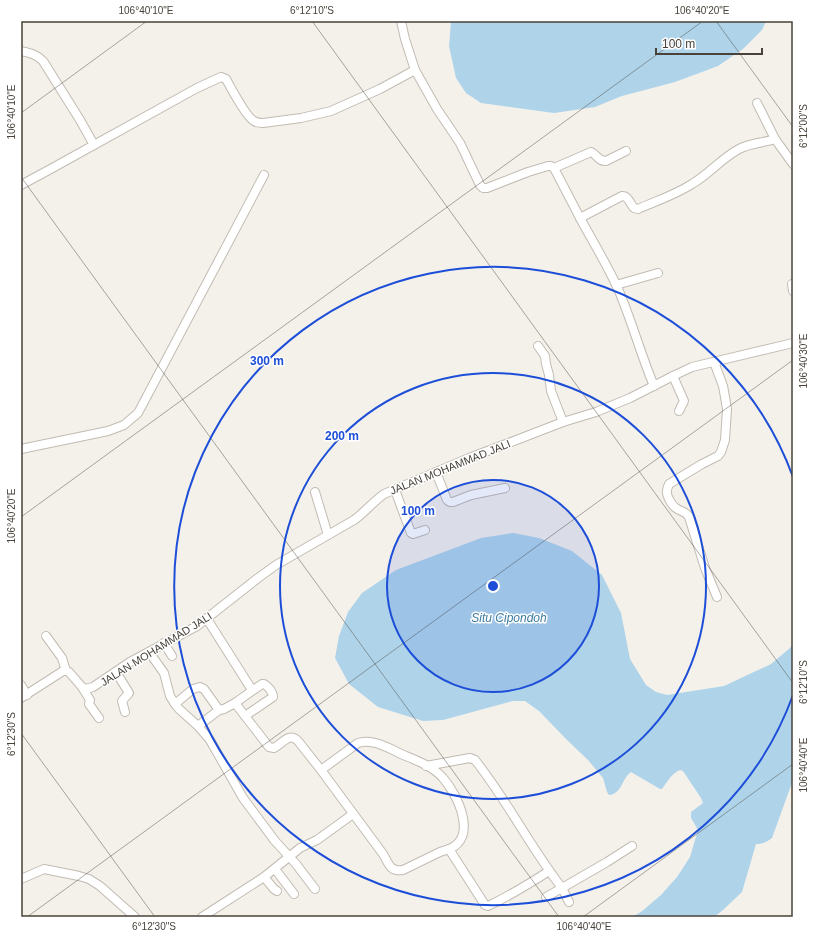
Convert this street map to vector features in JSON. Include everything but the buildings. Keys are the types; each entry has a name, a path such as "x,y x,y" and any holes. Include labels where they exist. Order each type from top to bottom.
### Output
{"street":[{"path":"401,21 415,70 437,109 460,143 482,187 487,188 548,166 554,168 616,285 626,308 642,357 654,386"},
{"path":"21,51 38,56 43,61 94,145"},
{"path":"21,185 191,91 221,77 226,79 250,118 258,123 264,123 301,118 331,111 380,89 415,70"},
{"path":"757,103 775,139 790,154 793,164"},
{"path":"580,218 622,196 627,197 634,208 638,209 680,191 692,184 738,150 759,142 766,142 775,139"},
{"path":"554,168 591,152 603,162 626,151"},
{"path":"21,449 108,432 124,425 138,413 264,175"},
{"path":"616,285 658,273"},
{"name":"JALAN MOHAMMAD JALI","path":"82,687 85,689 93,687 164,643 188,631 207,619 276,565 354,520 384,494 489,450 563,422 596,412 630,398 692,368 793,343"},
{"path":"538,346 545,356 551,391 563,422"},
{"path":"714,362 723,386 727,409 725,440 721,452 718,456 669,484 666,492 673,506 686,512 689,517 705,568 717,597"},
{"path":"673,376 684,401 679,412"},
{"path":"436,472 447,500 450,502 475,494 505,488"},
{"path":"395,490 411,533 413,534 425,530"},
{"path":"314,492 328,535"},
{"path":"207,619 252,690"},
{"path":"46,636 62,658 66,671 72,675 82,687 90,700 89,704 99,718"},
{"path":"164,643 172,656"},
{"path":"149,652 164,673 170,696 175,704 210,740 243,798 275,841 315,889"},
{"path":"21,685 24,696 60,673 66,671"},
{"path":"116,672 130,693 122,701 125,712"},
{"path":"198,726 219,710 235,703 262,684 267,685 273,694 273,697 245,716"},
{"path":"175,704 193,689 200,687 219,710"},
{"path":"235,703 270,747 274,748 288,737 292,736 296,738 383,854 392,869 397,871 403,870 440,852 454,848 461,841 464,827 463,817 458,803 443,778 426,766 382,744 364,741 358,743 321,770"},
{"path":"426,766 470,758 475,760 502,797 549,871 562,888 569,902"},
{"path":"202,917 264,877 300,848 317,840 353,814"},
{"path":"546,897 632,846"},
{"path":"449,849 483,903 488,906 532,883 549,871"},
{"path":"21,879 44,869 89,879 100,886 135,917"},
{"path":"275,869 294,894"},
{"path":"264,877 277,891"}],"water":[{"path":"451,21 766,21 762,30 743,49 718,66 675,82 622,96 595,107 554,113 481,103 466,93 456,78 449,46"},
{"name":"Situ Cipondoh","path":"513,533 539,538 572,551 602,575 621,613 630,659 646,685 656,692 667,695 724,686 771,664 793,644 793,780 772,838 761,844 756,844 742,892 714,917 632,917 641,912 661,895 677,877 690,857 698,830 691,818 691,812 703,803 683,771 680,770 675,773 662,789 631,772 617,792 609,795 603,778 588,760 539,711 525,701 513,701 443,720 423,721 378,707 349,684 335,658 339,636 348,612 362,593 396,570 481,538"}]}
